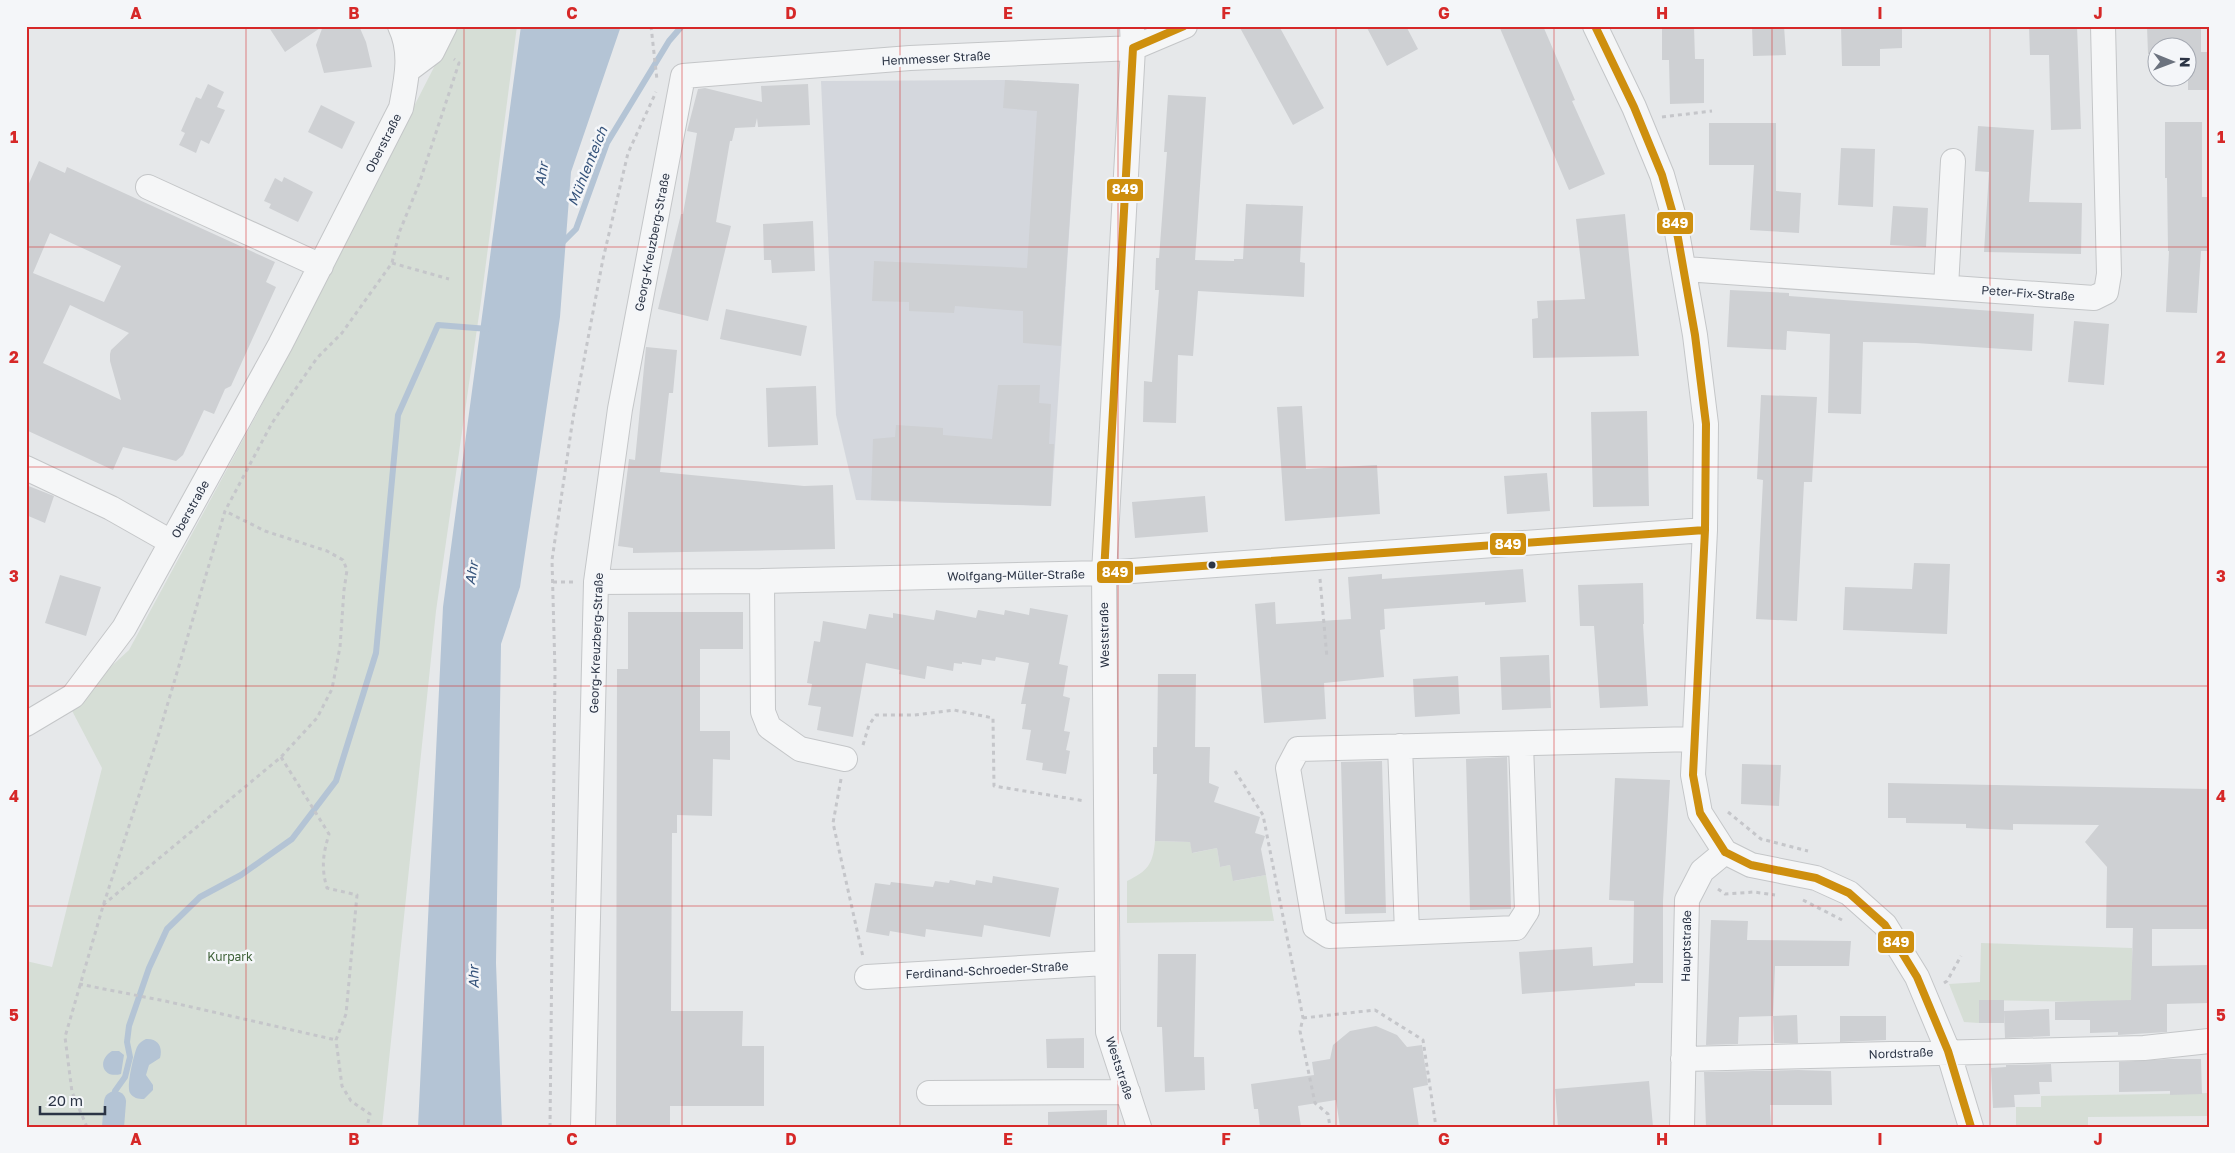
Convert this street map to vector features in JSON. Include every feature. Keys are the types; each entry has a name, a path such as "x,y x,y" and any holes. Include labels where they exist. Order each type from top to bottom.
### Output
{"street":[{"path":"400,26 408,61 432,52 434,32"},
{"name":"Hemmesser Straße","path":"683,76 910,58 1133,37 1185,26"},
{"path":"1595,26 1634,107 1662,175 1675,220 1696,335 1706,424 1705,530 1692,775 1700,813 1725,852 1751,865 1816,878 1849,893 1886,925 1917,977 1948,1051 1971,1127"},
{"name":"Peter-Fix-Straße","path":"1685,269 2094,298 2106,292 2109,274 2103,26"},
{"name":"Weststraße","path":"1133,37 1104,573 1106,963 1108,1032 1139,1127"},
{"name":"Oberstraße","path":"26,724 73,696 124,628 280,345 401,108 408,61"},
{"name":"Georg-Kreuzberg-Straße","path":"583,1127 589,582 683,76"},
{"path":"1946,287 1953,161"},
{"path":"148,187 320,266"},
{"path":"26,468 111,508 171,542"},
{"name":"Wolfgang-Müller-Straße","path":"589,582 762,581 1104,573 1705,530"},
{"path":"762,581 763,712 769,727 800,749 845,759"},
{"path":"1522,744 1527,911 1516,928 1329,936 1315,927 1288,768 1298,749 1694,739"},
{"path":"1400,746 1407,932"},
{"name":"Hauptstraße","path":"1682,1127 1687,900 1702,871 1725,852"},
{"name":"Ferdinand-Schroeder-Straße","path":"867,977 1106,963"},
{"name":"Nordstraße","path":"1683,1059 1948,1051 2144,1048 2209,1041"},
{"path":"929,1093 1128,1092"}],"path":[{"path":"550,1127 555,671 552,560 573,418 603,259 628,153 658,87 651,28"},
{"path":"88,1127 72,1092 65,1037 102,906 156,743 225,511 272,423 317,358 342,333 392,263 398,233 419,184 459,63 434,32"},
{"path":"1660,117 1712,111"},
{"path":"392,263 449,279"},
{"path":"102,906 281,757 317,718 332,689 340,646 347,570 343,560 327,551 265,531 225,511"},
{"path":"1319,558 1328,658"},
{"path":"553,582 589,582"},
{"path":"867,977 833,823 845,759 863,747 869,725 876,714 914,715 954,710 993,718 994,786 1106,804"},
{"path":"281,757 329,834 323,854 322,871 327,888 357,895 346,1014 336,1040 342,1086 351,1101 370,1114 368,1127"},
{"path":"1235,772 1262,815 1303,1018 1300,1031 1315,1103 1328,1114 1330,1127"},
{"path":"1724,809 1761,839 1814,853"},
{"path":"1697,879 1725,894 1754,892 1783,896"},
{"path":"1793,898 1803,900 1851,924"},
{"path":"1939,986 1947,981 1961,956"},
{"path":"79,984 165,1001 336,1040"},
{"path":"1303,1018 1375,1010 1422,1040 1436,1127"}],"shaded area":[{"path":"1005,80 1079,84 1051,506 856,500 836,415 821,81"}],"green space":[{"name":"Kurpark","path":"455,26 517,26 481,301 436,611 382,1127 26,1127 26,961 52,967 102,768 69,705 129,650 257,414"},
{"path":"1155,841 1190,842 1193,853 1217,848 1220,867 1230,865 1234,881 1266,875 1274,921 1127,923 1127,881 1140,874 1148,866 1153,856"},
{"path":"1981,943 2132,948 2134,1001 1979,1000 1979,1023 1964,1022 1949,984 1980,982"},
{"path":"2209,1093 2209,1127 2207,1116 2088,1117 2088,1127 2016,1127 2016,1107 2041,1107 2041,1096"}],"water":[{"name":"Ahr","path":"521,26 621,26 571,172 560,317 520,587 501,644 496,963 502,1127 418,1127 443,607"},
{"path":"146,1039 154,1040 159,1044 161,1054 160,1058 149,1065 146,1075 153,1085 153,1090 144,1099 140,1099 130,1093 130,1078 137,1047"},
{"path":"112,1051 119,1051 124,1055 121,1074 110,1074 104,1068 104,1060"}],"building":[{"path":"268,26 323,26 285,52"},
{"path":"323,26 359,26 366,42 372,67 324,73 316,45"},
{"path":"1239,26 1279,26 1324,108 1293,125"},
{"path":"1366,26 1406,26 1418,49 1387,66"},
{"path":"1499,26 1543,26 1575,100 1572,101 1605,174 1569,190"},
{"path":"1662,26 1694,26 1695,59 1704,59 1704,103 1670,104 1669,60 1662,60"},
{"path":"1752,26 1784,26 1786,55 1753,56"},
{"path":"1841,26 1902,26 1902,48 1880,49 1880,66 1842,66"},
{"path":"2029,26 2077,26 2081,129 2051,130 2049,55 2030,55"},
{"path":"2147,26 2201,26 2201,52 2209,52 2209,90 2188,90 2188,88 2198,88 2198,38 2148,38 2148,54"},
{"path":"1005,80 1079,84 1061,346 1023,343 1023,311 955,306 954,313 909,311 909,302 872,301 874,261 1027,268 1037,111 1003,108"},
{"path":"208,84 224,92 217,107 225,110 209,144 201,140 196,153 179,145 185,133 181,131 196,97 201,99"},
{"path":"808,84 810,125 758,127 757,118 755,127 735,128 732,141 730,141 716,222 731,226 708,321 658,309 681,214 683,214 697,133 687,131 698,89 705,88 762,102 761,86"},
{"path":"1168,95 1206,97 1195,260 1234,261 1234,259 1243,259 1246,204 1303,206 1300,262 1305,263 1304,297 1198,291 1193,356 1178,355 1176,423 1143,422 1144,381 1152,382 1159,290 1155,290 1156,258 1159,258 1167,152 1164,152"},
{"path":"321,105 355,122 342,149 308,132"},
{"path":"2165,122 2202,122 2202,197 2207,197 2208,251 2201,251 2197,313 2166,312 2169,251 2167,178 2165,178"},
{"path":"1709,123 1776,123 1776,191 1801,193 1799,233 1750,230 1754,165 1709,165"},
{"path":"1978,126 2034,130 2029,202 2082,203 2081,254 1984,252 1989,172 1975,171"},
{"path":"1841,148 1875,149 1873,207 1838,205"},
{"path":"39,161 65,173 67,167 275,262 266,282 276,287 231,386 225,389 214,414 204,410 183,455 176,461 123,447 113,470 26,430 26,190","holes":["50,233 121,266 104,302 33,273","70,305 129,333 111,350 110,354 110,361 121,400 43,363"]},
{"path":"284,177 313,192 298,222 269,208 271,204 264,201 275,178 282,182"},
{"path":"1893,206 1928,208 1926,247 1890,245"},
{"path":"1625,214 1639,356 1533,358 1532,319 1538,318 1537,301 1585,299 1576,219"},
{"path":"813,221 815,271 772,273 771,260 764,260 763,224"},
{"path":"1730,290 1789,293 1789,296 2034,314 2032,351 1916,343 1863,342 1861,414 1828,413 1830,334 1787,331 1786,350 1727,347"},
{"path":"726,309 807,326 801,356 720,339"},
{"path":"2074,321 2109,324 2104,385 2068,382"},
{"path":"646,347 677,350 673,393 669,393 660,472 804,486 833,485 835,549 633,553 633,548 618,546 629,459 635,460"},
{"path":"998,385 1040,385 1039,403 1051,404 1049,444 1054,444 1051,506 871,500 873,439 895,437 896,425 943,428 943,435 992,439"},
{"path":"816,386 818,445 768,447 766,388"},
{"path":"1761,395 1817,397 1812,482 1804,482 1797,621 1756,619 1763,480 1757,479"},
{"path":"1302,406 1306,469 1377,465 1380,514 1285,521 1277,407"},
{"path":"1647,411 1649,506 1593,507 1591,412"},
{"path":"1547,473 1550,511 1507,514 1504,476"},
{"path":"26,485 54,496 45,523 26,515"},
{"path":"1205,496 1208,532 1135,538 1132,502"},
{"path":"1914,563 1950,564 1947,634 1843,630 1845,587 1912,589"},
{"path":"1523,569 1526,602 1485,605 1485,602 1384,609 1385,629 1380,630 1384,677 1324,683 1326,719 1264,723 1255,604 1275,602 1276,624 1351,619 1348,577 1382,574 1382,579"},
{"path":"60,575 101,587 86,636 45,623"},
{"path":"1643,583 1643,624 1648,706 1600,708 1594,626 1580,626 1578,585"},
{"path":"1030,608 1068,615 1059,664 1068,666 1063,696 1070,698 1064,731 1070,732 1066,750 1070,751 1066,774 1042,770 1043,763 1026,760 1031,730 1022,729 1026,704 1021,704 1029,663 996,657 995,661 982,659 981,665 962,662 962,664 954,663 953,671 927,666 925,679 899,674 900,670 866,663 853,737 817,730 821,707 808,705 812,684 807,683 814,641 820,642 823,621 866,629 869,614 893,618 893,613 934,620 936,610 976,618 978,610 1004,615 1005,610 1029,615"},
{"path":"628,612 743,612 743,649 700,649 700,731 730,731 730,760 713,759 712,816 677,815 677,833 672,833 671,1011 743,1011 742,1046 764,1046 764,1106 670,1106 670,1127 616,1127 617,669 628,669"},
{"path":"1549,655 1551,708 1502,710 1500,657"},
{"path":"1158,674 1196,674 1195,747 1210,747 1209,783 1219,787 1214,802 1260,817 1255,833 1265,836 1261,849 1266,875 1233,881 1230,865 1220,867 1217,848 1192,853 1190,842 1155,841 1157,774 1153,774 1153,747 1157,747"},
{"path":"1458,676 1460,714 1415,717 1413,679"},
{"path":"1507,757 1511,909 1470,910 1466,759"},
{"path":"1382,761 1386,913 1345,914 1341,762"},
{"path":"1742,764 1781,765 1779,806 1741,804"},
{"path":"1615,778 1670,780 1663,901 1663,983 1635,983 1635,986 1522,994 1519,952 1592,947 1593,966 1633,963 1634,901 1609,900"},
{"path":"1888,783 2209,789 2209,929 2152,929 2152,966 2209,965 2209,1003 2167,1004 2167,1032 2118,1035 2118,1032 2090,1033 2090,1020 2055,1020 2055,1002 2131,1000 2133,928 2106,928 2107,867 2085,842 2099,825 2013,824 2013,830 1966,828 1966,824 1906,823 1906,818 1888,818"},
{"path":"993,876 1059,888 1050,937 984,925 982,937 926,929 925,937 890,931 889,936 866,932 875,883 890,885 891,882 933,887 935,881 949,883 950,880 975,885 976,880 992,883"},
{"path":"1711,920 1748,921 1747,940 1851,941 1849,966 1775,966 1773,1016 1739,1017 1738,1044 1706,1045"},
{"path":"1158,954 1196,954 1194,1057 1204,1057 1205,1090 1165,1092 1162,1027 1157,1027"},
{"path":"1979,1000 2004,1000 2004,1023 1979,1023"},
{"path":"2049,1009 2050,1036 2005,1038 2004,1011"},
{"path":"1797,1015 1798,1043 1774,1043 1773,1016"},
{"path":"1840,1016 1886,1016 1886,1040 1840,1042"},
{"path":"1376,1026 1397,1035 1407,1047 1422,1045 1428,1085 1413,1088 1419,1127 1340,1127 1336,1100 1298,1106 1301,1127 1260,1127 1258,1109 1254,1109 1251,1084 1314,1075 1312,1062 1330,1059 1333,1045 1350,1031"},
{"path":"1084,1038 1084,1068 1047,1068 1046,1039"},
{"path":"2201,1059 2202,1094 2170,1095 2170,1091 2119,1092 2119,1062"},
{"path":"2051,1064 2052,1082 2039,1082 2040,1094 2014,1095 2015,1107 1993,1108 1991,1068 2006,1067 2006,1065"},
{"path":"1831,1071 1832,1105 1770,1105 1771,1127 1706,1127 1704,1072"},
{"path":"1649,1081 1653,1127 1558,1127 1555,1089"},
{"path":"1107,1110 1107,1127 1048,1127 1048,1112"}],"waterway":[{"name":"Mühlenteich","path":"561,244 576,229 607,143 669,41 682,26"},
{"path":"115,1102 115,1091 125,1077 130,1057 127,1042 129,1026 149,968 167,929 200,897 241,875 292,839 336,781 376,653 398,415 438,325 488,329"},
{"path":"113,1127 115,1102"}],"transit line":[{"name":"849","path":"1184,26 1133,48 1104,573 1705,530"},
{"name":"849","path":"1595,26 1634,107 1662,175 1675,221 1695,335 1706,424 1705,530 1693,775 1700,813 1725,852"},
{"name":"849","path":"1725,852 1751,865 1816,878 1849,893 1885,925 1917,977 1948,1051 1971,1127"}]}
